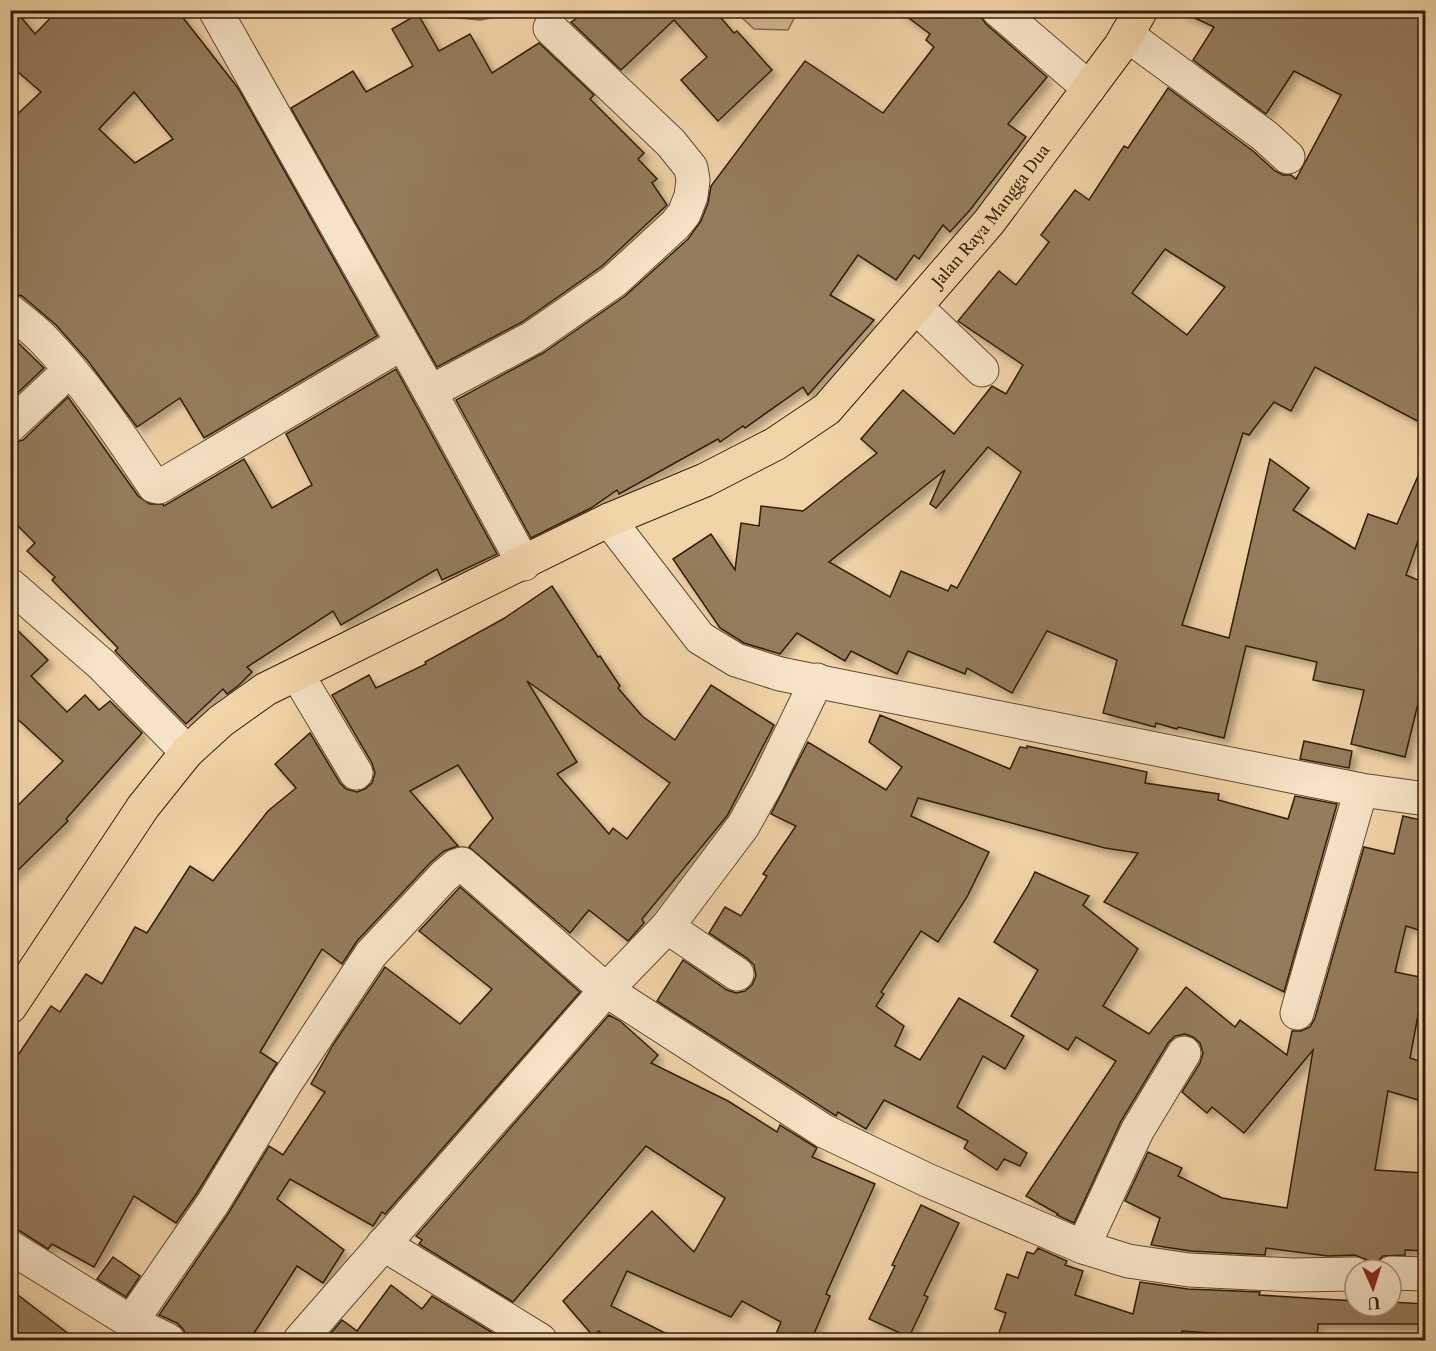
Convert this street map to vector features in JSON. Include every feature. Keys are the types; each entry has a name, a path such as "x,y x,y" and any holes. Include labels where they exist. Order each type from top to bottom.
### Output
{"highway":[{"name":"Jalan Raya Mangga Dua","path":"15,989 143,807 186,752 221,721 257,696 297,674 524,564 609,520 705,480 775,444 827,409 989,222 1089,88 1134,23"}],"street":[{"path":"215,10 524,564"},
{"path":"998,10 1089,88"},
{"path":"1134,23 1288,157"},
{"path":"430,392 532,338 614,281 675,225 684,214 692,196 691,168 671,142 550,28"},
{"path":"916,307 982,370"},
{"path":"10,311 42,338 70,370 120,434 154,486 159,487 401,344"},
{"path":"10,426 70,370"},
{"path":"609,520 700,638 736,660 780,674 1361,790 1425,799"},
{"path":"10,585 101,664 186,752"},
{"path":"297,674 356,773"},
{"path":"300,1341 606,990 668,927 743,826 767,783 817,680"},
{"path":"1297,1013 1361,790"},
{"path":"131,1322 213,1203 285,1084 371,954 456,866 465,865 606,990 824,1131 927,1180 1083,1247 1128,1261 1189,1270 1294,1275 1343,1274"},
{"path":"668,927 737,974"},
{"path":"1083,1247 1137,1131 1184,1053"},
{"path":"383,1244 540,1341"},
{"path":"10,1247 131,1322 168,1341"},
{"path":"1403,1273 1425,1274"}],"shaded area":[{"path":"402,11 523,11 481,20"},
{"path":"735,11 798,11 788,30 754,29"}],"building":[{"path":"10,10 15,10 35,34 58,10 177,10 238,88 377,336 204,438 180,398 137,427 88,361 56,325 22,296 10,293 10,121 41,92 10,65","holes":["134,92 173,139 135,163 99,129"]},
{"path":"589,10 714,10 734,33 737,31 772,70 718,121 681,80 707,57 674,20 621,70 571,22"},
{"path":"898,10 980,10 981,17 986,24 1047,77 1008,124 1026,137 970,210 950,232 943,225 919,259 914,255 896,280 858,255 830,295 874,320 808,395 803,387 745,428 743,426 720,442 718,439 619,494 617,490 591,508 531,538 456,400 543,353 625,296 688,239 701,221 711,186 805,61 883,113 934,47 926,40 930,34"},
{"path":"1178,10 1425,10 1425,425 1315,367 1291,411 1274,402 1249,435 1243,433 1182,625 1229,638 1270,459 1309,488 1293,510 1355,549 1368,514 1397,524 1425,460 1425,521 1406,575 1425,583 1425,675 1405,757 1351,744 1364,690 1313,680 1317,662 1246,646 1224,738 1156,723 1155,727 1103,713 1117,660 1047,631 1012,693 967,668 965,674 908,651 897,674 851,651 845,661 797,633 780,654 744,643 720,628 673,559 711,534 735,570 741,523 759,526 761,506 803,511 877,453 861,439 903,390 954,434 992,386 1006,394 1023,365 958,321 999,271 1016,285 1049,242 1041,235 1075,190 1089,200 1124,146 1128,148 1168,88 1253,151 1275,171 1283,175 1291,175 1296,179 1341,95 1294,71 1266,114 1193,60 1214,27","holes":["1165,249 1225,287 1187,335 1132,293","988,447 1021,472 957,588 951,585 948,591 901,571 890,597 829,562 945,470 930,504 936,508"]},
{"path":"418,14 439,51 470,34 492,73 539,43 594,95 590,99 644,153 638,159 657,179 652,183 667,205 602,266 522,322 437,367 291,108 353,71 366,92 413,66 392,29"},
{"path":"10,335 44,368 10,400"},
{"path":"396,369 497,554 442,580 437,569 341,625 333,611 247,667 252,672 239,685 227,694 223,689 186,724 115,651 118,648 52,580 55,577 27,551 35,543 10,518 10,444 23,440 68,397 138,496 150,504 163,504 164,506 244,459 272,508 312,485 286,434"},
{"path":"552,586 598,657 600,656 620,686 618,688 642,716 675,740 711,685 774,725 727,816 642,919 644,923 628,941 589,910 570,933 469,847 493,818 458,765 410,791 458,846 444,851 430,863 357,941 342,964 322,949 260,1052 277,1063 176,1223 134,1196 94,1267 52,1244 48,1249 20,1231 10,1228 10,1067 51,1006 60,1012 86,974 102,984 135,927 147,933 190,866 213,881 268,811 296,788 275,764 310,733 340,783 346,789 357,792 372,783 375,773 372,763 332,695 369,675 376,688 426,664 425,662 503,619","holes":["527,681 670,783 627,839 613,828 609,834 557,774 577,762"]},
{"path":"10,623 48,660 31,676 67,712 85,695 99,710 110,701 142,733 66,819 68,821 10,878 10,813 63,761 10,712"},
{"path":"880,715 1010,769 1020,747 1027,748 1027,746 1147,772 1145,783 1219,794 1218,800 1288,819 1295,796 1337,804 1284,992 1104,902 1138,853 1105,848 918,798 911,816 989,852 967,897 938,942 921,931 881,992 884,994 876,1006 904,1026 895,1046 920,1060 959,998 1024,1036 1005,1069 983,1056 957,1107 1027,1153 1020,1166 1004,1159 997,1170 964,1148 968,1141 884,1100 866,1129 838,1112 836,1116 657,1001 683,960 727,990 736,993 745,991 752,985 756,976 754,965 709,933 725,907 741,916 767,876 763,874 796,826 771,814 808,742 886,790 902,767 869,742"},
{"path":"1304,741 1352,751 1349,768 1300,759"},
{"path":"1403,816 1425,821 1425,932 1406,926 1395,972 1425,978 1410,1058 1425,1063 1425,1102 1388,1091 1375,1170 1425,1173 1425,1251 1405,1250 1405,1255 1362,1258 1355,1255 1328,1256 1266,1248 1265,1255 1191,1251 1151,1245 1160,1218 1125,1201 1148,1152 1182,1168 1178,1176 1222,1198 1287,1208 1313,1050 1244,1133 1212,1107 1207,1113 1182,1092 1200,1063 1203,1053 1200,1043 1193,1037 1185,1034 1175,1036 1168,1043 1121,1121 1074,1223 1026,1196 1116,1061 1076,1037 1068,1050 1011,1016 1038,970 994,942 1035,872 1089,896 1083,905 1138,949 1103,1006 1149,1034 1186,987 1235,1027 1240,1020 1287,1055 1292,1031 1301,1031 1310,1027 1315,1018 1364,847 1394,854"},
{"path":"460,887 580,992 385,1214 382,1212 373,1226 290,1179 277,1199 344,1250 323,1283 297,1266 249,1341 195,1341 186,1335 177,1323 159,1315 228,1214 269,1146 283,1155 325,1092 311,1084 333,1045 385,967 460,1024 492,989 419,931"},
{"path":"609,1015 620,1021 658,1055 651,1063 728,1101 777,1132 780,1125 817,1148 812,1157 875,1184 826,1294 830,1296 811,1341 773,1341 781,1322 742,1301 731,1317 627,1271 611,1306 681,1341 608,1341 599,1331 593,1336 563,1301 652,1211 694,1252 725,1198 646,1146 513,1302 419,1244 422,1240 416,1236"},
{"path":"921,1205 959,1223 924,1295 928,1297 909,1337 869,1319"},
{"path":"1038,1248 1067,1261 1065,1265 1083,1271 1075,1295 1133,1314 1140,1282 1188,1289 1260,1292 1259,1295 1343,1300 1343,1318 1403,1318 1403,1303 1425,1304 1425,1324 1318,1324 1317,1340 1182,1331 1180,1341 996,1341 1006,1313 995,1309 1007,1274 1018,1278 1027,1252 1034,1254"},
{"path":"113,1257 140,1276 126,1297 97,1279"},
{"path":"391,1285 422,1309 432,1296 503,1339 324,1341 342,1320 357,1331"},
{"path":"10,1289 78,1341 10,1341"}]}
